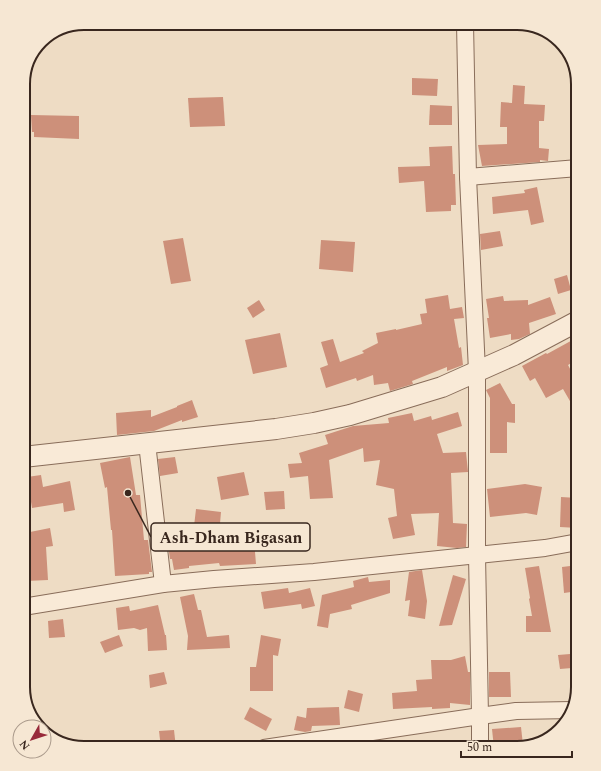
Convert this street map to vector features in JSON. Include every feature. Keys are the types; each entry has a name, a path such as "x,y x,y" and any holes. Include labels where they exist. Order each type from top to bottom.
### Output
{"street":[{"path":"466,30 468,177 477,371 477,555 480,741"},
{"path":"468,177 571,169"},
{"path":"30,456 276,429 350,415 442,387 514,355 571,325"},
{"path":"147,443 163,584"},
{"path":"30,606 163,584 314,572 545,548 571,543"},
{"path":"311,741 516,711 565,710"}],"building":[{"path":"412,78 438,79 437,96 412,95"},
{"path":"513,85 525,86 524,104 545,105 544,121 539,121 539,148 549,149 548,161 540,160 540,162 482,166 478,145 507,144 507,127 500,127 501,102 512,103"},
{"path":"223,97 225,126 190,127 188,98"},
{"path":"430,105 452,106 452,125 429,125"},
{"path":"31,115 79,116 79,139 34,137 34,132 32,132"},
{"path":"452,146 456,205 451,205 451,211 426,212 424,181 399,183 398,167 430,166 429,147"},
{"path":"537,187 544,222 531,225 528,210 493,214 492,197 525,193 524,190"},
{"path":"500,231 503,246 481,250 480,234"},
{"path":"183,238 191,281 171,284 163,241"},
{"path":"321,240 355,242 353,272 319,269"},
{"path":"567,275 571,290 558,294 554,279"},
{"path":"448,295 450,309 462,307 464,318 454,319 459,348 461,347 463,365 447,371 447,367 412,381 413,384 390,391 388,383 374,385 373,375 357,381 356,378 326,388 320,368 328,365 321,342 333,339 340,362 364,353 362,351 378,343 376,333 422,324 420,314 427,313 425,299"},
{"path":"503,296 504,301 528,300 528,305 550,297 556,314 529,323 530,334 519,339 511,340 511,334 490,338 486,299"},
{"path":"259,300 265,310 253,318 247,308"},
{"path":"280,333 287,367 253,374 245,340"},
{"path":"571,341 571,363 568,365 571,371 571,403 563,389 546,398 535,378 530,381 522,366 546,353 547,354"},
{"path":"500,383 512,404 515,404 515,423 507,422 507,453 490,453 490,398 486,390"},
{"path":"192,400 198,417 182,422 182,420 154,431 117,435 116,413 151,410 151,417"},
{"path":"458,412 462,426 437,434 443,453 466,452 468,472 451,473 453,523 467,524 466,547 457,548 437,546 439,513 411,514 415,535 393,539 388,518 397,516 394,489 376,485 380,460 364,462 363,448 329,460 333,498 310,499 308,476 290,478 288,464 302,463 299,453 328,444 325,435 353,426 389,423 388,418 412,413 414,421 431,416 432,420"},
{"path":"130,457 136,495 140,495 144,540 148,540 152,572 149,572 149,574 115,576 107,487 105,488 100,463"},
{"path":"175,457 178,473 160,476 158,459"},
{"path":"244,472 249,495 221,500 217,477"},
{"path":"41,475 43,487 70,481 75,510 64,512 63,503 32,508 30,496 30,477"},
{"path":"525,484 542,487 537,515 526,513 490,517 487,489"},
{"path":"284,491 285,509 266,510 264,492"},
{"path":"561,497 571,498 571,528 560,527"},
{"path":"196,509 221,512 219,535 233,529 239,542 254,540 256,564 220,566 219,563 189,566 189,568 174,570 172,559 170,559 167,538 193,535"},
{"path":"50,528 53,546 46,547 48,580 30,581 30,532"},
{"path":"539,566 551,632 526,632 526,616 532,616 525,568"},
{"path":"571,566 571,592 564,593 562,567"},
{"path":"422,570 427,601 425,619 408,616 410,600 405,601 409,572"},
{"path":"453,575 466,579 452,625 439,626"},
{"path":"368,577 369,582 390,580 390,593 351,605 352,609 330,614 328,628 317,626 322,595 354,587 353,581"},
{"path":"288,588 289,593 310,588 315,606 302,609 301,604 264,609 261,592"},
{"path":"194,594 198,610 201,610 207,637 229,635 230,648 187,650 188,636 180,597"},
{"path":"158,605 166,635 167,650 148,651 147,628 140,630 134,628 118,630 116,608 129,606 130,611"},
{"path":"63,619 65,637 49,638 48,621"},
{"path":"119,635 123,646 105,653 100,642"},
{"path":"261,635 281,639 278,656 273,655 273,691 250,691 250,667 256,667"},
{"path":"570,654 571,668 560,669 558,655"},
{"path":"465,656 468,672 470,672 470,705 450,703 450,708 432,709 432,707 393,709 392,693 417,691 416,680 432,679 431,660 451,660"},
{"path":"164,672 167,684 150,688 149,675"},
{"path":"489,672 510,672 511,697 489,697"},
{"path":"348,690 363,694 359,712 344,708"},
{"path":"250,707 272,719 266,731 244,719"},
{"path":"339,707 340,725 312,726 311,731 305,732 294,730 297,716 306,718 307,708"},
{"path":"521,727 523,741 493,741 492,729"},
{"path":"174,730 175,741 160,741 159,731"}],"place":[{"name":"Ash-Dham Bigasan","path":"128,493"}]}
